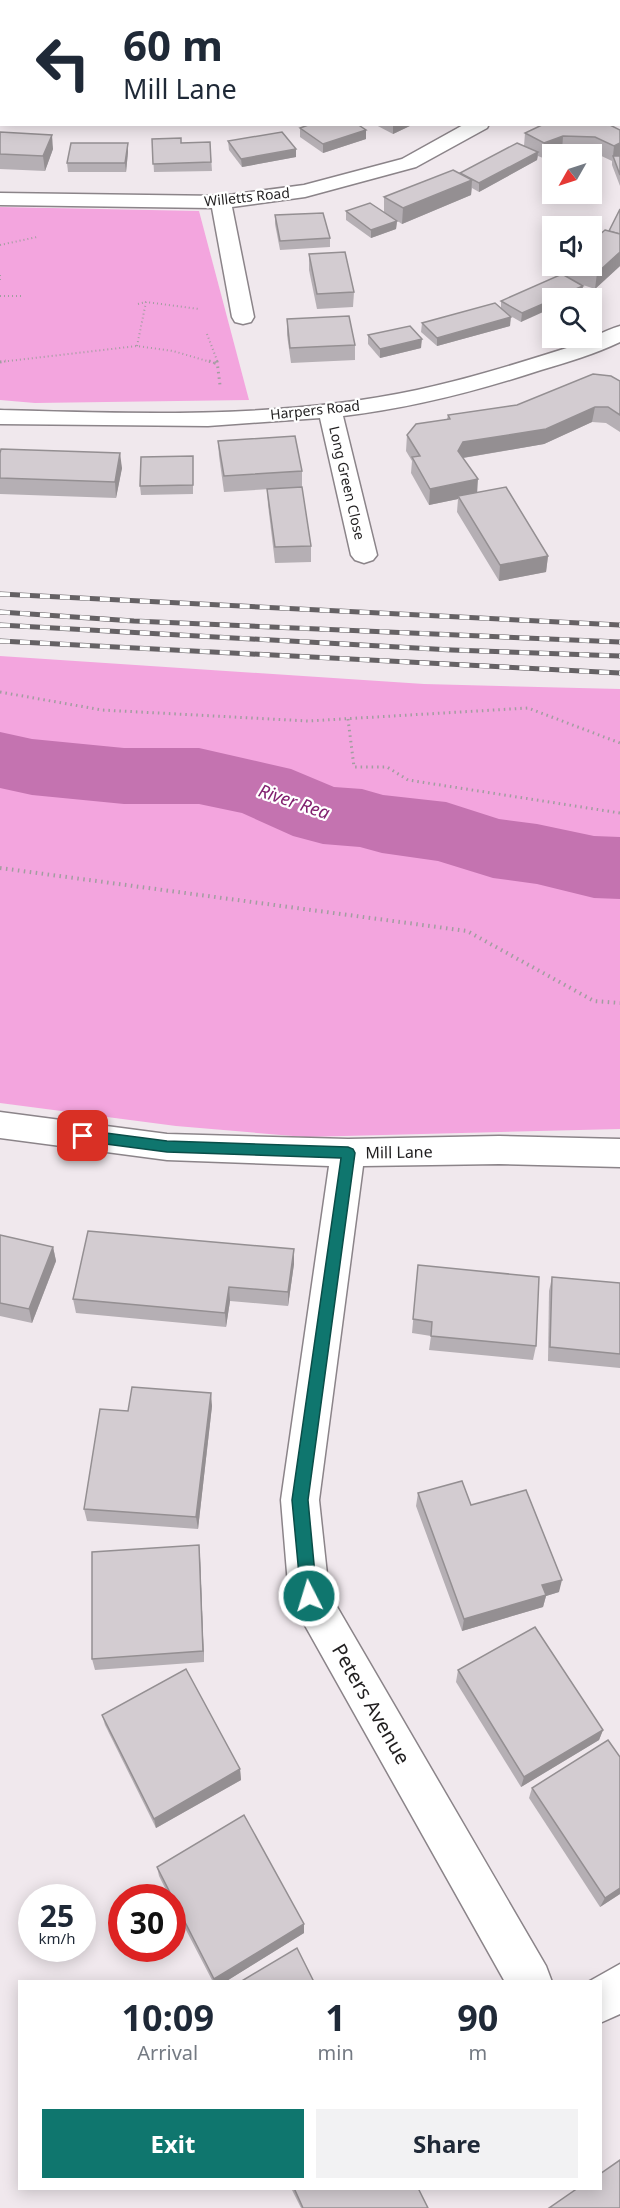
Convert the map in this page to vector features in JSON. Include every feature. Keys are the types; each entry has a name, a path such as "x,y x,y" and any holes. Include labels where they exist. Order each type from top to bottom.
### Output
{"street":[{"name":"Willetts Road","path":"0,199 221,202 305,191 409,163 476,126"},
{"path":"221,202 243,318"},
{"name":"Harpers Road","path":"0,417 197,420 330,411 469,386 522,371 618,337"},
{"name":"Long Green Close","path":"330,411 364,555"},
{"name":"Mill Lane","path":"0,1125 167,1147 348,1153 499,1150 620,1153"},
{"name":"Peters Avenue","path":"348,1153 300,1500 309,1596 529,1980"},
{"path":"602,1999 620,1987"}],"path":[{"path":"0,275 0,283"},
{"path":"0,296 23,296"},
{"path":"137,346 146,302"},
{"path":"138,304 146,302 200,309"},
{"path":"0,362 137,346 173,351 218,364"},
{"path":"0,692 102,710 308,721 528,708 620,742"},
{"path":"348,718 354,766 387,767 408,780 620,813"},
{"path":"0,868 467,931 594,1001 620,1003"}],"shaded area":[{"path":"0,207 199,211 249,400 35,403 0,400"},
{"path":"0,656 424,684 620,689 620,1129 305,1137 176,1126 0,1103"}],"building":[{"path":"306,126 360,126 366,130 323,144 300,128"},
{"path":"540,126 612,126 620,130 620,143 614,146 595,137 563,136 544,143 525,133"},
{"path":"0,132 52,135 43,156 0,154"},
{"path":"282,132 296,149 241,159 228,141"},
{"path":"181,138 181,143 210,142 211,162 153,164 152,139"},
{"path":"71,143 128,143 125,163 67,163"},
{"path":"517,143 538,152 479,183 460,173"},
{"path":"613,156 620,156 620,175"},
{"path":"453,170 472,180 403,208 384,197"},
{"path":"370,203 397,221 371,230 346,211"},
{"path":"620,209 620,234 609,231"},
{"path":"323,213 330,238 280,241 275,215"},
{"path":"605,230 620,234 620,252 602,268 602,233"},
{"path":"345,252 354,292 317,294 309,254"},
{"path":"557,276 566,276 583,286 542,288 542,304 522,313 501,301"},
{"path":"495,303 511,317 437,338 422,323"},
{"path":"349,316 355,345 290,348 287,319"},
{"path":"410,326 422,339 380,349 368,335"},
{"path":"593,374 611,376 620,381 620,415 608,407 595,407 546,429 463,442 458,451 478,479 430,489 412,457 420,456 407,435 416,424 450,419 448,415 517,405"},
{"path":"295,436 302,471 224,476 218,441"},
{"path":"1,449 120,453 115,482 0,478"},
{"path":"193,456 193,485 140,486 141,457"},
{"path":"302,487 311,546 275,547 267,489"},
{"path":"506,487 548,556 500,565 458,496"},
{"path":"88,1231 294,1249 288,1292 229,1287 225,1313 73,1299"},
{"path":"0,1235 53,1247 29,1309 0,1303"},
{"path":"418,1265 539,1277 536,1346 431,1336 432,1322 413,1319"},
{"path":"552,1277 620,1283 620,1354 550,1347"},
{"path":"132,1387 211,1393 196,1517 84,1509 100,1409 128,1411"},
{"path":"462,1481 471,1505 526,1490 562,1580 542,1585 546,1595 464,1619 418,1493"},
{"path":"199,1545 203,1651 92,1659 92,1552"},
{"path":"535,1627 603,1730 524,1777 458,1670"},
{"path":"186,1669 240,1769 154,1819 102,1715"},
{"path":"608,1740 620,1757 620,1888 605,1898 532,1788"},
{"path":"244,1815 304,1924 214,1979 186,1924 186,1884 166,1884 157,1867"},
{"path":"297,1948 313,1980 243,1980"},
{"path":"620,2160 620,2208 549,2208 575,2190 602,2190 602,2173"},
{"path":"295,2190 419,2190 428,2208 303,2208"}],"waterway":[{"name":"River Rea","path":"0,760 32,767 124,776 199,776 262,789 323,815 362,818 382,824 446,832 493,848 537,854 594,867 620,868"}],"railway":[{"path":"0,594 620,625"},
{"path":"0,612 134,621 620,642"},
{"path":"0,625 452,650 620,656"},
{"path":"0,641 620,673"}],"route":[{"path":"83,1136 167,1147 348,1153 300,1500 309,1596"}]}
